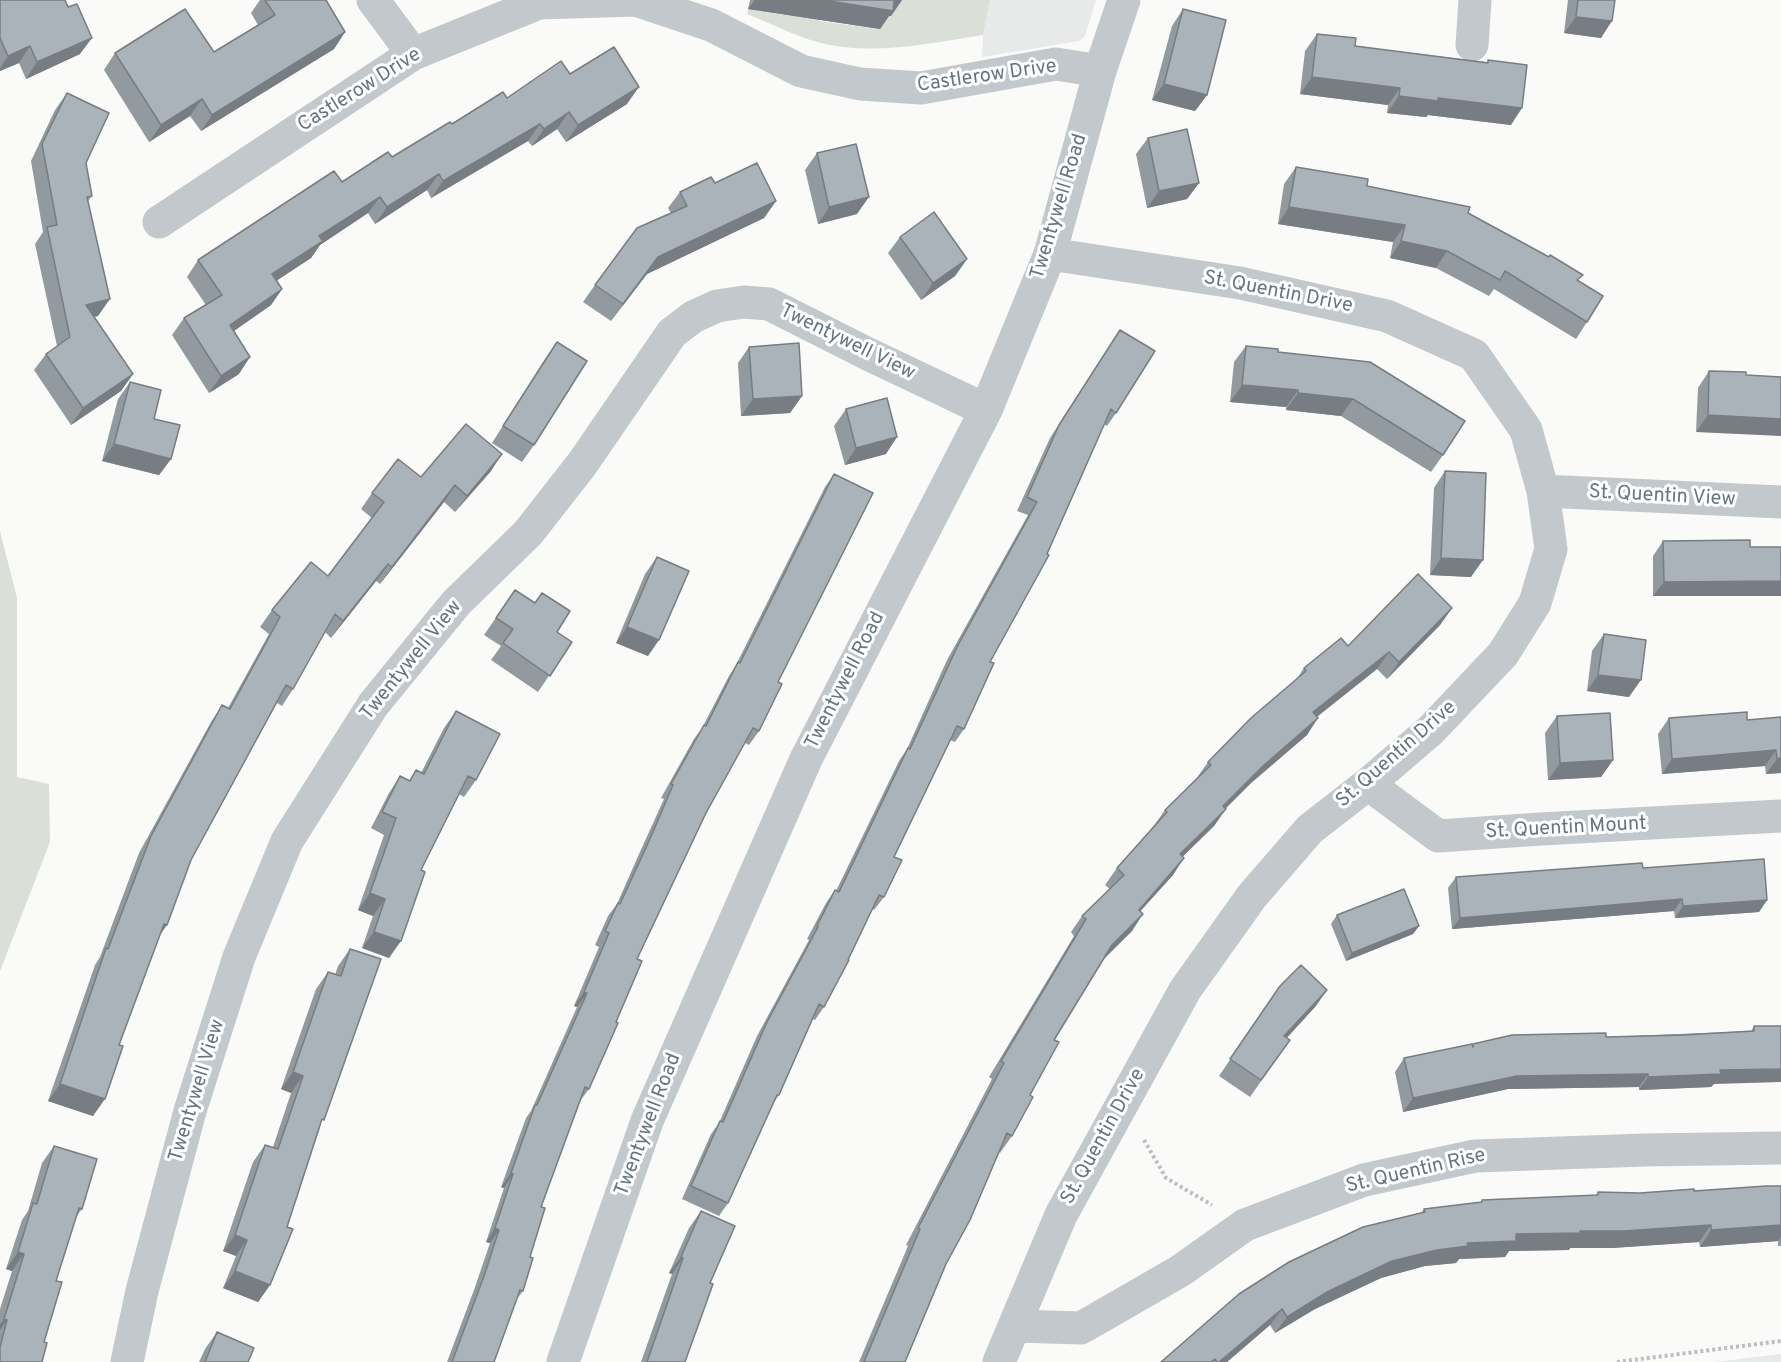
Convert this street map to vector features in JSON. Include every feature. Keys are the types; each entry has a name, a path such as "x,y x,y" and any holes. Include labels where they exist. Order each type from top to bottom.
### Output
{"street":[{"path":"373,0 413,54"},
{"name":"Castlerow Drive","path":"159,222 413,54 539,3 636,0 711,25 801,71 860,84 921,88 1056,64 1100,71"},
{"name":"Twentywell Road","path":"563,1362 647,1121 806,759 986,410 1050,254 1100,71 1124,0"},
{"path":"1472,45 1475,0"},
{"name":"St. Quentin Drive","path":"999,1362 1061,1215 1185,990 1252,896 1310,829 1368,784 1431,730 1503,654 1535,603 1551,549 1543,491 1526,430 1474,355 1387,316 1240,283 1050,254"},
{"name":"Twentywell View","path":"127,1362 142,1291 190,1111 239,957 287,841 373,705 456,603 528,533 582,464 672,333 693,317 717,306 744,302 769,304 867,354 986,410"},
{"name":"St. Quentin View","path":"1543,491 1781,502"},
{"name":"St. Quentin Mount","path":"1368,784 1438,836 1781,816"},
{"name":"St. Quentin Rise","path":"1015,1326 1081,1328 1180,1271 1245,1224 1364,1179 1475,1155 1781,1148"}],"path":[{"path":"1122,1104 1166,1178 1245,1224"},
{"path":"1617,1362 1781,1341"}],"shaded area":[{"path":"787,0 821,0 819,21 879,29 882,15 891,16 893,0 990,0 983,35 902,47 861,48 821,43 747,14 748,9 784,15"},
{"path":"990,0 1096,0 1085,36 1079,41 982,57 983,35"},
{"path":"0,531 17,598 17,777 49,784 50,842 0,971"},
{"path":"1781,1354 1781,1362 1715,1362"}],"building":[{"path":"0,0 65,0 68,7 77,4 92,38 37,62 30,46 8,56 0,38"},
{"path":"265,0 326,0 345,32 212,115 202,99 161,125 115,53 185,9 214,52 275,15"},
{"path":"823,0 894,0 893,11"},
{"path":"1578,0 1615,0 1612,21 1576,17"},
{"path":"1183,9 1226,20 1207,95 1164,84"},
{"path":"1317,34 1356,38 1355,46 1488,63 1488,60 1527,65 1522,108 1399,96 1400,88 1312,77"},
{"path":"614,47 639,87 578,125 569,112 544,129 540,124 443,181 439,174 387,207 380,197 319,236 323,241 272,274 282,289 230,325 250,357 221,376 184,318 222,295 198,260 334,171 342,182 388,152 392,157 450,122 452,124 503,92 507,98 561,61 570,74"},
{"path":"67,93 109,113 86,163 92,196 87,197 110,299 86,305 133,374 83,408 46,354 70,337 47,227 57,225 42,144"},
{"path":"1187,129 1199,183 1159,191 1148,138"},
{"path":"856,144 869,197 829,207 817,153"},
{"path":"757,163 776,201 658,257 623,304 595,285 637,228 687,206 680,192 711,177 715,183"},
{"path":"1296,167 1368,179 1367,186 1470,207 1468,213 1549,257 1550,255 1583,275 1577,280 1603,296 1587,322 1505,271 1500,280 1447,251 1401,241 1405,225 1289,207"},
{"path":"934,212 967,259 933,283 900,237"},
{"path":"1120,330 1155,351 1116,413 1111,409 1047,554 1049,555 990,662 994,663 964,729 957,726 894,857 902,860 884,897 879,895 824,1007 819,1004 728,1203 691,1186 720,1121 723,1122 767,1022 818,927 835,890 839,892 908,748 910,749 957,647 1037,502 1027,497 1059,425"},
{"path":"557,342 587,361 534,445 503,426"},
{"path":"799,343 802,396 753,399 749,347"},
{"path":"1246,346 1278,349 1278,352 1370,362 1465,421 1443,455 1353,399 1298,393 1298,390 1242,385"},
{"path":"1709,371 1746,372 1746,375 1781,377 1781,419 1708,415"},
{"path":"130,382 161,390 154,419 180,425 171,459 114,444"},
{"path":"887,398 897,437 856,448 846,409"},
{"path":"466,424 502,454 467,496 455,485 392,567 388,564 343,621 335,614 293,689 286,685 191,860 167,925 164,924 119,1045 123,1046 105,1099 60,1084 106,948 108,949 151,836 222,705 230,709 280,617 272,610 311,562 328,576 384,502 372,493 398,459 421,477"},
{"path":"1445,471 1486,473 1483,560 1441,558"},
{"path":"834,474 873,493 778,682 782,684 759,731 753,728 706,813 637,959 642,961 616,1022 618,1023 589,1089 585,1087 541,1207 545,1208 530,1257 533,1258 523,1291 520,1290 494,1362 452,1362 499,1230 495,1228 535,1105 537,1105 587,993 584,992 609,933 605,931 649,841 673,785 671,784 704,725 706,726 738,662 740,663"},
{"path":"1750,540 1750,547 1781,547 1781,581 1664,582 1663,541"},
{"path":"657,557 689,571 659,640 627,627"},
{"path":"1418,574 1452,608 1399,662 1389,652 1313,712 1318,718 1263,766 1223,806 1226,809 1180,854 1184,858 1139,910 1143,914 1112,945 1054,1040 1059,1042 1030,1095 1033,1097 1012,1136 1007,1133 970,1220 946,1264 905,1362 864,1362 920,1229 918,1228 1004,1063 1001,1061 1086,919 1082,916 1124,875 1117,868 1167,812 1165,810 1211,765 1208,762 1251,718 1306,671 1304,668 1341,638 1348,646"},
{"path":"515,590 535,603 542,593 570,611 557,632 572,642 550,676 503,643 513,629 496,618"},
{"path":"1604,634 1646,640 1641,680 1598,675"},
{"path":"456,711 500,734 476,780 468,776 421,870 425,872 401,941 374,932 385,899 370,893 396,818 382,812 400,776 410,781 416,770 424,774"},
{"path":"1747,712 1747,720 1781,717 1781,758 1777,759 1776,750 1672,759 1669,718"},
{"path":"1610,713 1613,760 1560,763 1557,716"},
{"path":"1764,859 1767,900 1683,906 1682,899 1460,918 1456,877 1642,863 1643,868"},
{"path":"1404,889 1419,926 1352,953 1337,915"},
{"path":"350,949 381,959 324,1120 322,1119 287,1227 293,1229 270,1285 235,1271 247,1240 235,1235 265,1145 278,1149 303,1076 293,1072 328,972 341,976"},
{"path":"1301,965 1327,990 1284,1036 1290,1040 1261,1080 1230,1059 1280,986"},
{"path":"1754,1026 1781,1026 1781,1069 1720,1070 1721,1074 1648,1077 1648,1074 1517,1076 1413,1098 1404,1058 1472,1044 1473,1047 1473,1044 1512,1035 1606,1033 1606,1037 1683,1035 1754,1031"},
{"path":"54,1146 97,1159 56,1281 62,1282 44,1342 47,1343 42,1362 0,1362 0,1347 7,1320 4,1319 24,1254 18,1252 33,1203 37,1204"},
{"path":"1781,1186 1781,1225 1711,1230 1711,1225 1624,1231 1516,1234 1516,1241 1467,1243 1468,1246 1437,1250 1392,1261 1327,1292 1287,1317 1282,1309 1219,1362 1215,1359 1211,1362 1161,1362 1239,1294 1289,1262 1363,1227 1425,1212 1424,1209 1482,1202 1482,1200 1598,1195 1598,1192 1640,1193"},
{"path":"701,1211 735,1226 710,1283 713,1284 685,1362 647,1362 683,1258 681,1257"},
{"path":"217,1332 254,1348 248,1362 205,1362"}]}
